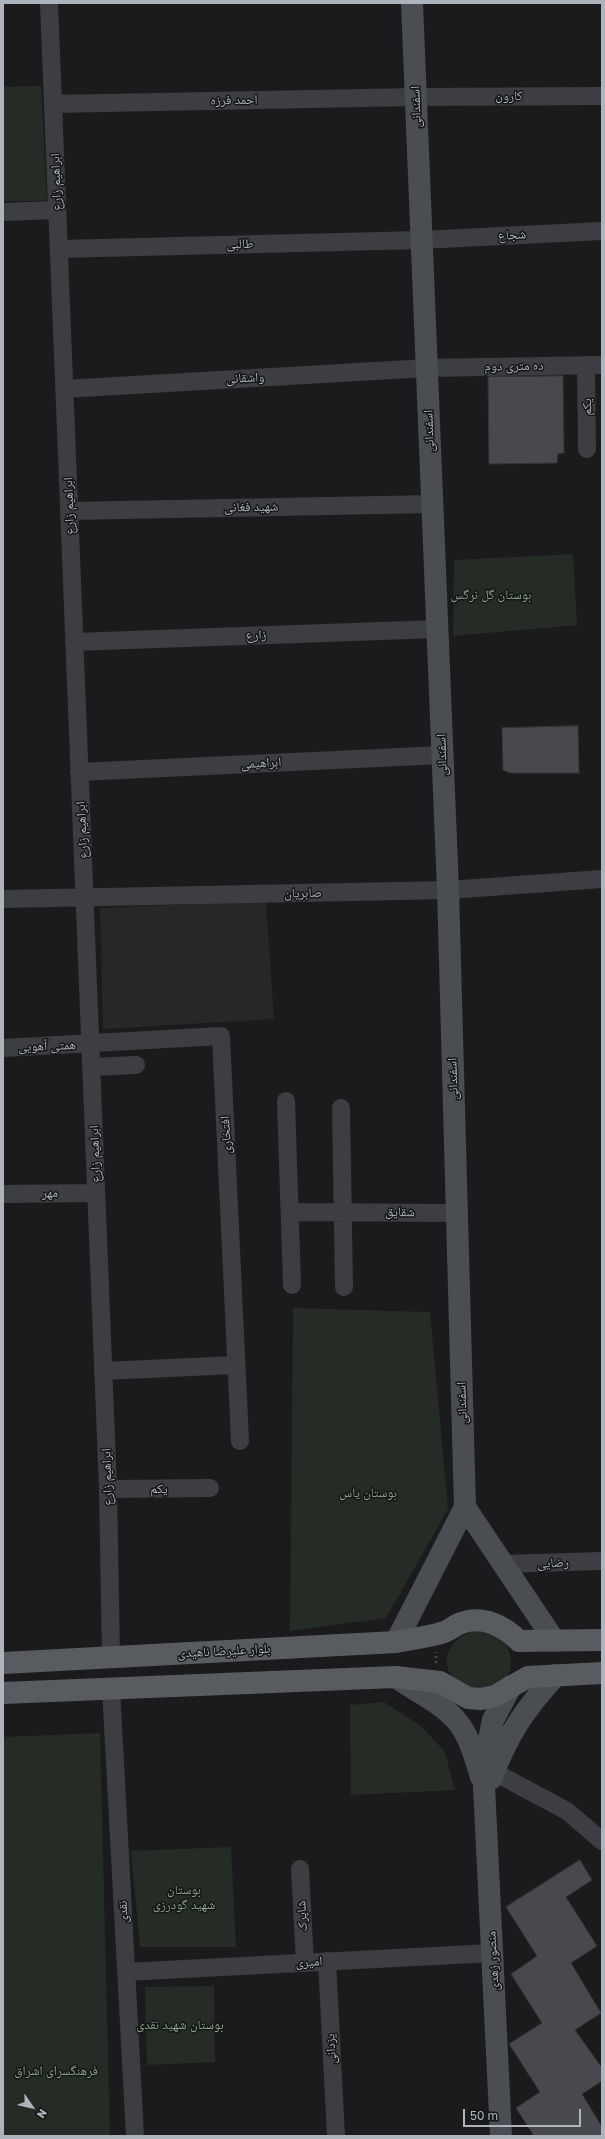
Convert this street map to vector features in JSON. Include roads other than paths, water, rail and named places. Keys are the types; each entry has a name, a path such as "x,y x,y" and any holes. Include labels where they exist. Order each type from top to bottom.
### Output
{"main road":[{"name":"اسفندانی","path":"412,3 448,890 465,1507"},
{"path":"396,1642 465,1507 554,1640 602,1640"},
{"name":"بلوار علیرضا ناهیدی","path":"3,1663 396,1642 444,1632 461,1623 477,1620 507,1629 520,1641 554,1640"},
{"path":"178,1685 173,1679 172,1669 179,1657 187,1653"},
{"path":"136,1656 148,1666 149,1673 136,1687"},
{"path":"3,1693 394,1677 440,1682 468,1698 481,1699 495,1696 528,1677 556,1674 602,1673"},
{"path":"488,1784 512,1729 532,1700 556,1674"},
{"name":"منصور زهدی","path":"394,1677 432,1701 456,1720 471,1746 488,1784"},
{"name":"منصور زهدی","path":"501,2136 492,1953 487,1749 493,1720 511,1686"}],"street":[{"name":"ابراهیم زارع","path":"49,3 108,1489 111,1657"},
{"name":"کارون","path":"416,97 602,96"},
{"name":"احمد فرزه","path":"53,104 416,97"},
{"path":"3,212 57,210"},
{"name":"شجاع","path":"421,240 602,231"},
{"name":"طالبی","path":"59,249 421,240"},
{"name":"ده متری دوم","path":"426,368 594,365"},
{"name":"یکم","path":"587,449 594,365"},
{"name":"واشقانی","path":"64,389 426,368"},
{"name":"شهید فغانی","path":"69,511 432,504"},
{"name":"زارع","path":"74,642 437,629"},
{"name":"ابراهیمی","path":"79,772 442,755"},
{"name":"صابریان","path":"3,899 448,890 602,879"},
{"name":"افتخاری","path":"90,1045 221,1036 240,1441"},
{"name":"همتی آهویی","path":"3,1048 90,1045"},
{"path":"91,1067 136,1065"},
{"path":"286,1101 292,1285"},
{"path":"341,1108 344,1287"},
{"name":"مهر","path":"3,1194 96,1193"},
{"name":"شقایق","path":"290,1212 457,1213"},
{"path":"103,1372 236,1365"},
{"name":"یکم","path":"108,1489 210,1488"},
{"name":"رضایی","path":"503,1564 602,1561"},
{"name":"نقدی","path":"111,1688 135,2136"},
{"path":"488,1784 567,1811 602,1841"},
{"name":"شاپرک","path":"300,1869 305,1962"},
{"name":"امیری","path":"126,1972 492,1953"},
{"name":"یزدانی","path":"327,1961 336,2136"}],"park label":[{"name":"بوستان گل نرگس","path":"491,595"},
{"name":"بوستان یاس","path":"368,1493"},
{"name":"بوستان شهید گودرزی","path":"184,1898"},
{"name":"بوستان شهید نقدی","path":"180,2025"},
{"name":"فرهنگسرای اشراق","path":"56,2071"}]}
